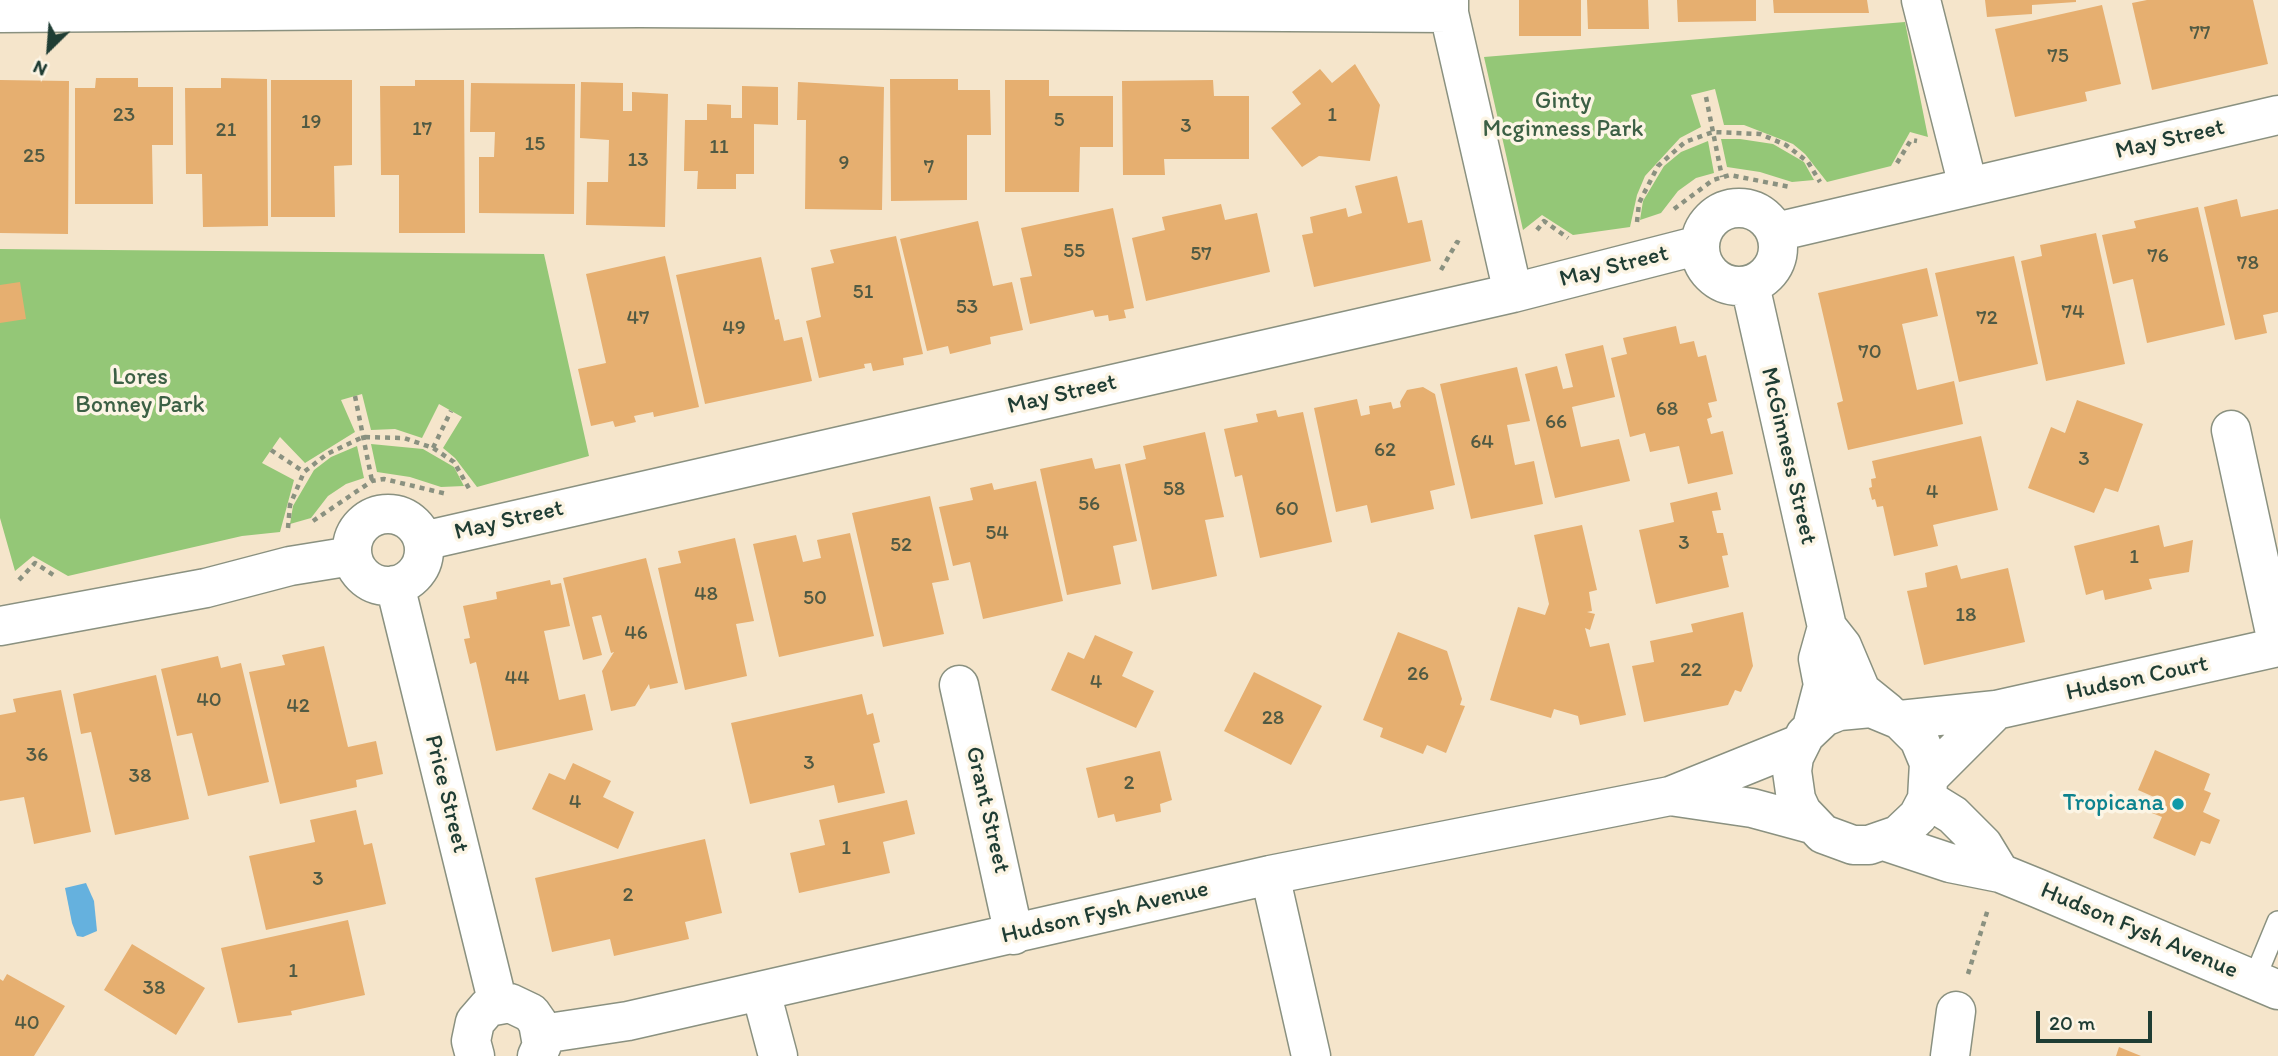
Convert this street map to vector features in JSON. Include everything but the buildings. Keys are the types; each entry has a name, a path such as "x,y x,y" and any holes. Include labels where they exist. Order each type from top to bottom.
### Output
{"street":[{"path":"1921,0 1968,186"},
{"path":"0,13 1449,6 1513,293"},
{"name":"May Street","path":"1776,232 2278,115"},
{"path":"1732,208 1758,212 1776,232 1779,245 1772,270 1750,285 1726,284 1715,278 1702,258 1700,245 1709,221 1732,208"},
{"name":"May Street","path":"423,541 1513,293 1700,245"},
{"name":"McGinness Street","path":"1750,285 1826,627"},
{"path":"2231,430 2278,647"},
{"path":"398,515 418,529 423,541 421,564 415,574 395,585 373,583 356,567 352,556 356,533 374,516 398,515"},
{"path":"1,620 206,588 290,566 352,556"},
{"name":"Price Street","path":"395,585 498,1003"},
{"path":"1826,627 1842,646 1861,691 1911,728 1925,750 1929,787 1983,845 2000,873"},
{"path":"1811,824 1796,799 1792,772 1823,685 1818,659 1826,627"},
{"name":"Hudson Court","path":"1894,716 1996,710 2278,647"},
{"name":"Grant Street","path":"959,685 1014,934"},
{"path":"1670,796 1806,736 1839,711 1871,708 1894,716"},
{"path":"1670,796 1752,808 1811,824 1838,841 1853,845 1884,841 1909,826 1929,787 1996,710"},
{"name":"Hudson Fysh Avenue","path":"540,1045 588,1029 1270,875 1670,796"},
{"name":"Hudson Fysh Avenue","path":"1884,841 1950,863 2000,873 2266,985"},
{"path":"1270,875 1311,1056"},
{"path":"761,992 778,1056"},
{"path":"467,1054 475,1022 488,1007 498,1003 521,1006 531,1013 540,1045"},
{"path":"1951,1056 1955,1011"}],"lane":[{"path":"2266,985 2278,922"}],"path":[{"path":"1706,97 1722,177"},
{"path":"1647,224 1637,227 1639,203 1658,166 1685,142 1713,132 1760,134 1786,145 1808,162 1822,186 1813,188"},
{"path":"1893,169 1911,140 1932,144 1956,138"},
{"path":"1667,215 1713,180 1730,175 1797,188"},
{"path":"1502,244 1533,236 1544,221 1574,242"},
{"path":"355,396 372,481"},
{"path":"433,448 451,411"},
{"path":"289,532 290,505 304,472 327,454 363,437 404,438 433,448 454,462 471,492"},
{"path":"271,450 304,472"},
{"path":"1955,1011 2000,873"}],"green space":[{"name":"Ginty Mcginness Park","path":"1905,22 1928,137 1910,132 1891,166 1827,182 1805,154 1793,144 1744,125 1724,125 1715,89 1691,95 1701,127 1680,138 1645,176 1637,195 1630,227 1573,235 1542,215 1523,230 1484,57"},
{"path":"1721,139 1773,144 1804,162 1814,180 1792,182 1760,172 1727,167"},
{"path":"1708,141 1714,173 1696,178 1678,191 1661,213 1640,220 1643,201 1664,166 1681,152"},
{"name":"Lores Bonney Park","path":"0,249 544,254 589,456 477,487 455,458 443,448 462,417 439,404 422,438 395,429 371,430 362,394 341,400 355,432 305,463 280,437 262,463 294,480 280,532 242,536 68,576 33,556 15,571 0,518"},
{"path":"371,444 423,449 454,467 464,486 441,487 410,477 377,472"},
{"path":"357,446 364,478 346,484 328,496 311,518 290,524 293,506 314,470 331,457"}],"water":[{"path":"86,883 94,901 97,931 83,937 77,936 72,923 65,888"}],"place":[{"name":"Tropicana","path":"2178,804"}]}
